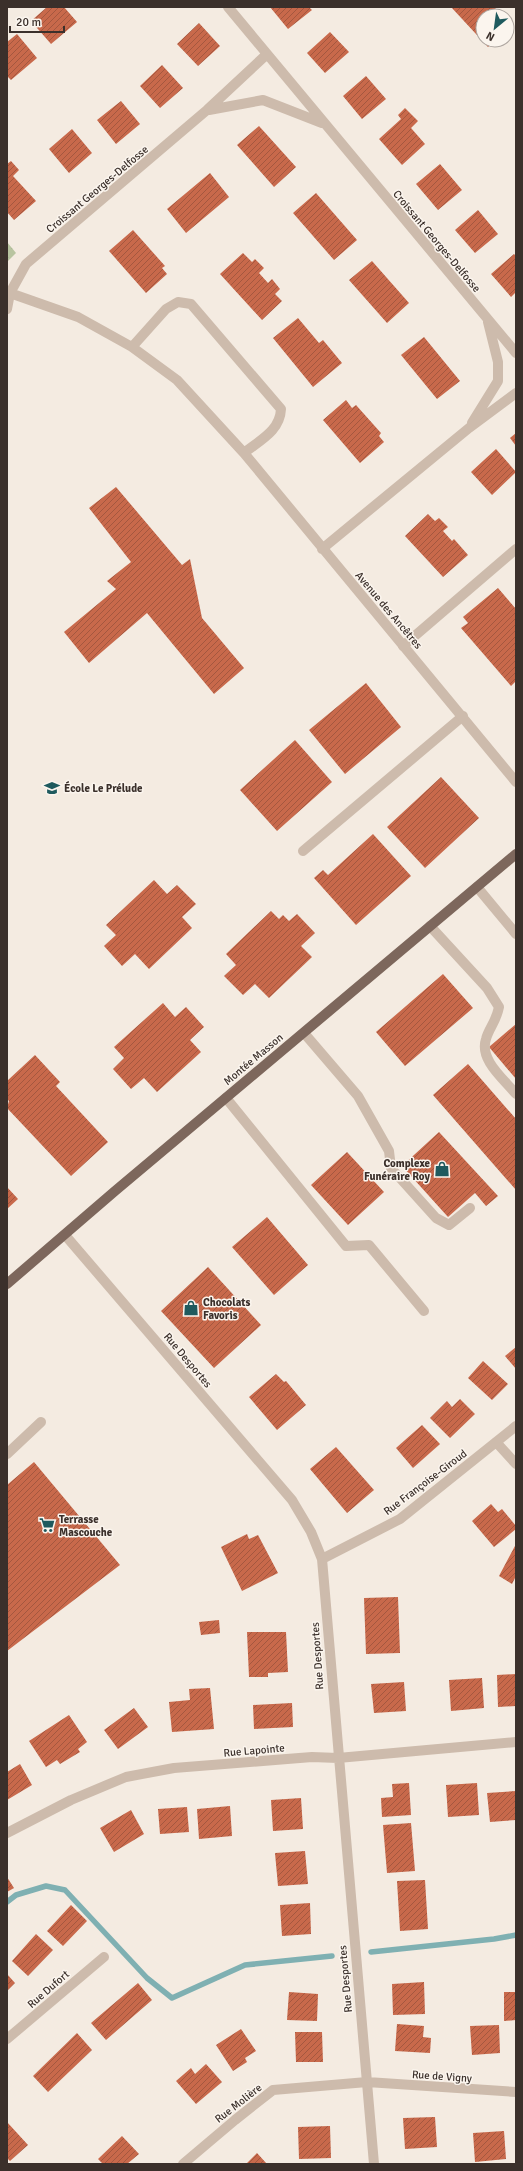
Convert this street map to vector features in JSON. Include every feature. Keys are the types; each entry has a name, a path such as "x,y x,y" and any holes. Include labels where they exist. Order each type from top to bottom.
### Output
{"main road":[{"name":"Montée Masson","path":"7,1284 516,854"}],"street":[{"name":"Croissant Georges-Delfosse","path":"228,7 266,55 516,353"},
{"name":"Croissant Georges-Delfosse","path":"7,309 9,292 26,264 207,110 266,55"},
{"name":"Croissant Georges-Delfosse","path":"207,110 263,100 323,123"},
{"name":"Avenue des Ancêtres","path":"9,292 78,317 132,347 177,380 244,453 322,550 463,716 516,782"},
{"path":"132,347 166,309 178,302 191,304 281,409 280,420 274,429 244,453"},
{"name":"Croissant Georges-Delfosse","path":"469,428 498,381 498,362 487,319"},
{"name":"Croissant Georges-Delfosse","path":"322,550 469,428 516,392"},
{"path":"403,646 516,549"},
{"path":"303,851 463,716"},
{"path":"477,887 516,934"},
{"path":"430,926 487,988 499,1007 496,1020 485,1039 486,1059 516,1094"},
{"path":"304,1033 358,1096 388,1151 391,1168 436,1218 449,1225 470,1208"},
{"path":"226,1098 346,1246 369,1245 424,1311"},
{"name":"Rue Desportes","path":"65,1235 292,1500 311,1532 322,1559 374,2164"},
{"path":"7,1454 41,1422"},
{"name":"Rue Françoise-Giroud","path":"322,1559 400,1519 516,1426"},
{"path":"496,1442 516,1464"},
{"name":"Rue Lapointe","path":"7,1833 71,1800 126,1777 174,1768 312,1757 338,1758 516,1742"},
{"name":"Rue Dufort","path":"7,2039 104,1957"},
{"name":"Rue de Vigny","path":"366,2082 516,2092"},
{"name":"Rue Molière","path":"184,2164 235,2120 273,2090 366,2082"}],"green space":[{"path":"7,242 16,253 7,262"}],"building":[{"path":"47,7 64,7 77,22 51,44 31,21"},
{"path":"270,7 309,7 312,10 288,29"},
{"path":"451,7 495,8 475,8 475,33"},
{"path":"199,23 220,46 198,66 177,44"},
{"path":"330,32 349,52 325,73 307,53"},
{"path":"17,34 37,58 11,80 7,76 7,42"},
{"path":"162,65 183,88 160,108 140,86"},
{"path":"366,76 386,99 362,119 343,96"},
{"path":"121,101 140,124 116,144 97,120"},
{"path":"405,108 418,121 411,128 425,144 402,165 379,139 401,119 398,115"},
{"path":"259,126 296,167 274,187 237,145"},
{"path":"72,129 92,153 69,173 49,149"},
{"path":"11,161 19,170 13,176 36,201 14,220 7,212 7,164"},
{"path":"440,164 462,190 438,210 416,184"},
{"path":"210,173 229,197 186,233 167,209"},
{"path":"316,193 357,240 334,260 293,213"},
{"path":"478,210 498,234 475,253 455,230"},
{"path":"133,230 165,266 162,268 167,274 146,293 109,251"},
{"path":"243,253 252,262 255,259 264,268 259,273 268,283 272,279 280,289 275,294 282,301 262,320 220,274"},
{"path":"514,254 516,256 516,292 511,297 491,274"},
{"path":"372,261 409,303 387,323 349,280"},
{"path":"298,318 319,343 323,340 342,363 313,387 273,338"},
{"path":"424,337 460,381 437,399 401,355"},
{"path":"346,400 352,408 356,405 381,433 379,436 384,442 360,463 323,420"},
{"path":"516,433 516,446 510,438"},
{"path":"496,449 516,472 492,495 471,472"},
{"path":"116,487 182,565 190,559 202,618 244,668 214,694 147,613 89,663 64,632 116,589 107,581 131,562 89,508"},
{"path":"428,514 435,521 439,518 448,527 443,531 452,541 454,539 468,555 443,577 405,536"},
{"path":"498,588 516,609 516,681 511,686 461,628 468,623 463,617"},
{"path":"366,683 401,727 345,774 309,730"},
{"path":"295,740 332,782 277,831 240,790"},
{"path":"441,777 479,818 425,868 387,827"},
{"path":"373,834 411,876 356,925 314,878 323,870 328,875"},
{"path":"154,880 167,894 177,885 196,904 182,917 192,928 149,969 135,954 122,966 104,946 116,935 106,925"},
{"path":"271,911 279,919 283,915 289,921 297,914 315,933 301,946 312,957 269,998 255,984 243,995 224,976 236,965 226,954"},
{"path":"443,974 473,1008 405,1066 376,1032"},
{"path":"163,1003 175,1017 186,1007 204,1027 190,1040 201,1052 157,1092 144,1078 131,1089 113,1069 124,1058 114,1047"},
{"path":"516,1024 516,1079 489,1047"},
{"path":"35,1055 60,1082 56,1086 108,1142 71,1176 7,1108 9,1101 7,1099 7,1081"},
{"path":"468,1064 516,1119 516,1190 433,1095"},
{"path":"439,1132 498,1196 486,1206 475,1193 448,1217 402,1166"},
{"path":"347,1152 384,1192 348,1225 311,1185"},
{"path":"7,1187 18,1199 7,1209"},
{"path":"267,1217 308,1265 274,1295 232,1247"},
{"path":"208,1267 261,1325 214,1368 161,1311"},
{"path":"516,1347 516,1369 505,1356"},
{"path":"483,1361 508,1384 492,1400 468,1378"},
{"path":"276,1374 284,1382 286,1381 306,1405 277,1430 249,1397"},
{"path":"460,1399 475,1414 450,1438 430,1418 447,1401 452,1407"},
{"path":"422,1425 440,1444 413,1468 396,1448"},
{"path":"336,1447 374,1490 347,1513 310,1469"},
{"name":"Terrasse Mascouche","path":"34,1462 120,1565 7,1651 7,1485"},
{"path":"491,1504 498,1512 502,1509 516,1526 516,1529 494,1547 472,1521"},
{"path":"247,1534 249,1539 258,1535 278,1573 242,1591 221,1547"},
{"path":"516,1544 516,1576 512,1584 499,1576"},
{"path":"398,1597 400,1653 366,1654 364,1598"},
{"path":"219,1620 220,1633 201,1635 199,1622"},
{"path":"247,1632 286,1632 288,1672 268,1673 268,1677 249,1677"},
{"path":"516,1674 516,1706 498,1707 497,1675"},
{"path":"482,1678 484,1708 451,1711 449,1680"},
{"path":"404,1682 406,1711 374,1713 371,1684"},
{"path":"210,1688 214,1729 172,1732 169,1702 190,1700 189,1689"},
{"path":"292,1703 293,1727 254,1729 253,1705"},
{"path":"134,1708 148,1727 118,1749 104,1730"},
{"path":"69,1715 87,1742 78,1749 80,1752 60,1764 57,1760 46,1767 29,1741"},
{"path":"20,1764 32,1785 7,1800 7,1772"},
{"path":"409,1783 411,1815 382,1817 381,1798 393,1797 392,1784"},
{"path":"477,1783 479,1815 448,1817 446,1785"},
{"path":"516,1791 516,1820 490,1822 487,1793"},
{"path":"301,1798 303,1829 273,1831 271,1800"},
{"path":"230,1806 232,1836 199,1839 197,1809"},
{"path":"187,1807 189,1832 160,1834 158,1809"},
{"path":"131,1810 144,1834 114,1852 100,1828"},
{"path":"411,1823 415,1871 387,1873 383,1825"},
{"path":"305,1851 308,1884 278,1886 275,1853"},
{"path":"7,1877 14,1888 7,1892"},
{"path":"425,1880 428,1929 400,1931 397,1881"},
{"path":"310,1903 311,1934 282,1936 280,1905"},
{"path":"71,1905 87,1921 63,1946 47,1931"},
{"path":"36,1934 53,1950 28,1976 12,1961"},
{"path":"7,1974 15,1983 7,1991"},
{"path":"424,1982 425,2014 393,2015 392,1984"},
{"path":"138,1983 152,2000 106,2040 91,2023"},
{"path":"289,1992 318,1994 317,2021 287,2020"},
{"path":"504,1992 516,1992 516,2020 504,2021"},
{"path":"397,2024 424,2026 423,2037 431,2038 430,2053 395,2051"},
{"path":"499,2025 500,2053 472,2055 470,2026"},
{"path":"241,2029 256,2051 245,2058 247,2062 233,2071 216,2045"},
{"path":"295,2032 322,2032 323,2062 296,2062"},
{"path":"77,2033 92,2050 48,2092 33,2076"},
{"path":"206,2064 222,2082 196,2104 176,2081 191,2068 195,2074"},
{"path":"435,2117 437,2147 405,2149 403,2118"},
{"path":"7,2122 28,2145 10,2161 7,2158"},
{"path":"330,2126 331,2158 299,2159 298,2127"},
{"path":"504,2131 506,2159 475,2162 473,2133"},
{"path":"122,2136 139,2154 127,2164 103,2164 98,2159"},
{"path":"257,2153 267,2164 246,2164"}],"waterway":[{"path":"7,1902 16,1895 46,1886 65,1890 147,1978 172,1998 245,1965 332,1956"},
{"path":"371,1952 494,1939 516,1935"}],"place":[{"name":"École Le Prélude","path":"52,788"},
{"name":"Complexe Funéraire Roy","path":"442,1169"},
{"name":"Chocolats Favoris","path":"191,1308"},
{"name":"Terrasse Mascouche","path":"47,1525"}]}
